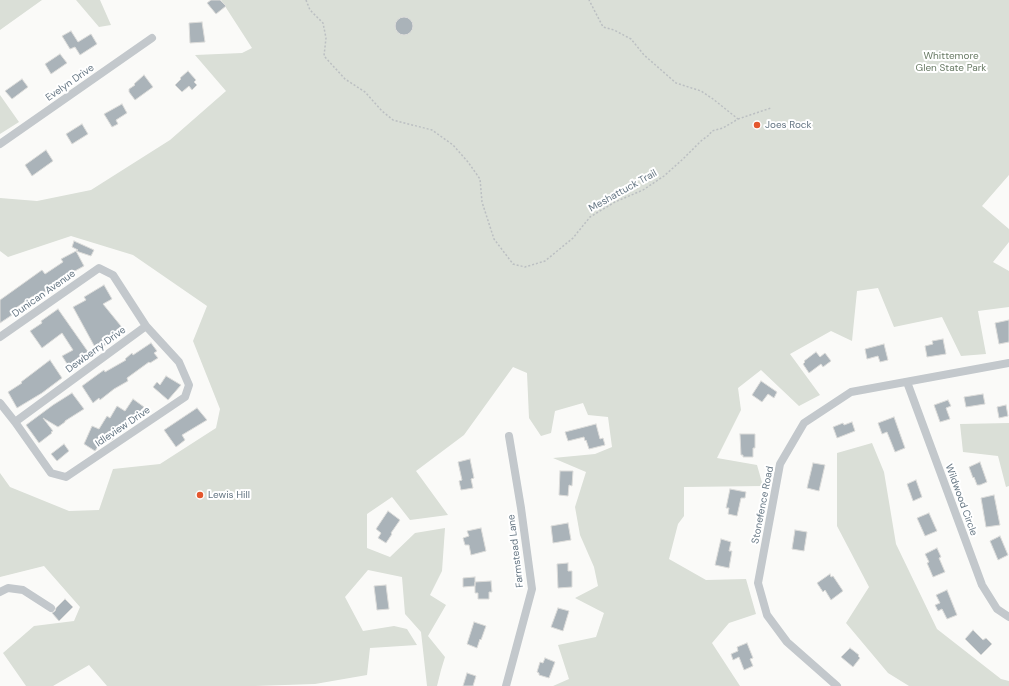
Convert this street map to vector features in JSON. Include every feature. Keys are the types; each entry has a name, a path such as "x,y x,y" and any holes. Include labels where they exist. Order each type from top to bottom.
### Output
{"street":[{"name":"Evelyn Drive","path":"0,144 152,38"},
{"name":"Dunican Avenue","path":"0,337 99,268 113,275 146,326"},
{"name":"Dewberry Drive","path":"15,422 146,326"},
{"name":"Idleview Drive","path":"15,422 51,473 66,477 184,397 189,385 179,362 146,326"},
{"name":"Stonefence Road","path":"837,686 783,637 767,615 758,583 780,464 804,424 851,392 1009,363"},
{"name":"Wildwood Circle","path":"907,382 982,586 997,609 1009,617"},
{"path":"0,403 15,422"},
{"name":"Farmstead Lane","path":"506,686 532,589 509,436"},
{"path":"0,592 8,588 23,590 51,608"}],"path":[{"name":"Meshattuck Trail","path":"306,0 310,10 322,23 326,38 324,56 345,79 365,92 382,111 393,120 432,130 453,145 468,162 480,179 482,202 494,238 513,264 525,267 545,261 573,238 590,217 615,202 643,190 664,176 683,159 700,140 709,135 712,131 723,128 738,119 771,108"},
{"path":"589,0 604,26 631,39 644,55 676,83 701,91 738,119"}],"green space":[{"path":"0,0 42,0 0,30"},
{"path":"76,0 100,0 111,25 99,27"},
{"name":"Whittemore Glen State Park","path":"221,0 1009,0 1009,175 982,206 1009,229 1009,242 993,262 1009,271 1009,307 978,311 986,354 961,356 942,317 894,327 878,288 857,291 852,341 831,331 790,354 820,395 799,406 761,370 738,388 741,410 717,458 757,465 763,486 684,487 684,516 678,524 669,559 706,580 746,579 756,614 729,623 712,643 740,686 553,686 569,679 558,645 596,637 604,613 575,598 598,586 594,567 580,535 575,507 586,472 553,458 595,454 612,447 608,417 588,415 583,403 555,411 551,433 541,436 529,418 527,373 513,367 464,435 416,471 448,515 410,520 392,497 367,514 367,548 390,557 415,533 445,528 442,571 430,595 446,605 428,636 445,657 437,686 427,686 421,632 405,614 402,577 368,570 345,597 363,631 394,626 407,629 417,645 370,648 367,675 315,684 255,686 107,686 89,665 53,686 26,686 3,653 34,626 74,621 80,607 44,566 0,577 0,473 10,487 69,511 99,510 113,469 160,464 216,428 220,409 193,341 207,306 133,255 71,236 8,257 0,251 0,198 37,201 91,190 170,140 226,91 195,55 242,53 252,48"},
{"path":"0,95 19,122 0,134"},
{"path":"1009,423 1009,486 1006,487 998,456 963,452 960,424"},
{"path":"872,443 884,472 896,544 937,629 1001,679 1009,681 1009,686 909,686 888,673 846,623 869,587 837,526 837,453"}],"building":[{"path":"211,0 220,0 226,6 216,14 207,3"},
{"path":"404,17 410,20 413,26 410,32 404,35 398,32 395,26 398,20"},
{"path":"202,22 205,42 190,43 189,23"},
{"path":"71,31 78,42 91,34 97,44 80,55 75,47 70,49 62,36"},
{"path":"60,54 67,63 51,74 45,64"},
{"path":"188,71 196,80 194,82 197,85 192,90 189,86 182,92 175,85"},
{"path":"144,75 153,87 135,100 129,92 129,89"},
{"path":"22,79 28,87 12,99 5,91"},
{"path":"122,104 127,113 116,120 118,124 112,127 104,114"},
{"path":"82,124 88,134 72,144 66,134"},
{"path":"46,150 53,161 32,176 25,165"},
{"path":"74,241 94,250 91,256 76,251 78,250 72,247"},
{"path":"76,251 84,266 64,277 65,279 35,299 33,296 13,310 15,313 0,323 0,300 42,270 45,274 63,262 61,259"},
{"path":"104,285 112,299 103,304 125,331 97,351 73,307 86,300 84,297"},
{"path":"58,309 91,356 71,370 62,356 73,350 62,333 42,348 30,331"},
{"path":"1009,320 1009,342 999,344 995,323"},
{"path":"943,339 946,354 927,357 925,346 933,344 932,341"},
{"path":"151,343 157,351 154,353 158,358 150,363 149,362 127,378 128,381 93,403 82,386 104,370 105,372 126,360 125,359 132,353 133,355"},
{"path":"884,344 888,360 880,362 878,356 867,359 865,349"},
{"path":"816,352 820,357 825,353 831,361 823,367 821,364 809,373 803,364 805,362 804,361"},
{"path":"50,360 62,378 42,393 17,408 8,392 22,383 21,382"},
{"path":"166,376 181,385 168,400 153,387 157,382 160,385"},
{"path":"761,381 777,392 774,398 768,394 762,402 752,395"},
{"path":"72,393 84,409 58,427 43,418 53,431 39,443 26,425"},
{"path":"983,394 985,404 966,407 964,397"},
{"path":"133,399 144,407 134,423 130,421 125,431 118,428 113,439 110,441 104,438 95,451 84,444 92,426 99,429 107,416 110,418 117,406 125,411"},
{"path":"948,400 951,406 946,408 950,419 940,422 934,405"},
{"path":"1006,405 1008,416 999,418 997,407"},
{"path":"197,408 207,420 182,435 185,440 176,447 164,430"},
{"path":"894,417 905,448 895,452 887,432 882,434 878,423"},
{"path":"852,422 855,431 837,438 833,427 843,423 844,425"},
{"path":"596,424 600,439 603,438 605,445 589,449 584,437 568,441 565,432"},
{"path":"740,434 755,434 755,448 753,448 753,457 743,457 743,455 741,455"},
{"path":"64,444 69,451 57,461 51,454"},
{"path":"470,459 474,478 471,479 473,488 461,490 459,481 462,480 458,462"},
{"path":"980,462 987,482 977,485 969,467"},
{"path":"813,463 825,465 819,491 807,488"},
{"path":"560,471 573,471 572,486 569,485 568,496 559,495"},
{"path":"916,480 922,497 913,501 907,484"},
{"path":"730,489 746,492 745,498 741,498 737,516 728,514 729,508 726,508"},
{"path":"994,495 1000,525 986,527 981,498"},
{"path":"388,511 400,520 386,543 378,538 381,533 376,529"},
{"path":"929,513 937,531 925,536 917,518"},
{"path":"568,523 571,540 553,543 551,526"},
{"path":"481,528 486,551 471,555 469,545 465,545 463,538 469,536 467,531"},
{"path":"795,530 807,532 804,551 792,549"},
{"path":"1000,536 1008,555 998,560 990,541"},
{"path":"721,539 731,542 729,551 732,551 729,568 715,565"},
{"path":"937,548 941,557 939,558 945,572 933,577 925,554"},
{"path":"568,563 568,571 572,571 572,587 558,588 557,564"},
{"path":"830,574 843,591 831,600 825,590 823,592 817,583"},
{"path":"475,577 475,586 463,587 463,578"},
{"path":"491,581 492,592 489,592 489,599 478,599 478,593 475,593 475,582"},
{"path":"386,585 389,609 377,610 374,586"},
{"path":"947,590 957,615 947,619 942,609 938,611 935,605 940,603 936,595"},
{"path":"65,599 73,607 59,621 52,613"},
{"path":"558,608 569,611 563,631 551,627"},
{"path":"474,622 486,626 477,648 467,644"},
{"path":"973,630 983,640 986,638 992,644 981,655 965,639"},
{"path":"747,643 753,658 750,659 753,666 744,670 739,657 733,660 731,654 738,651 737,647"},
{"path":"850,648 859,655 858,656 860,658 853,667 841,657"},
{"path":"545,658 555,662 549,678 539,675 537,672 540,662 543,663"},
{"path":"467,673 476,676 473,686 463,686"}],"place":[{"name":"Joes Rock","path":"757,125"},
{"name":"Lewis Hill","path":"200,495"}]}
